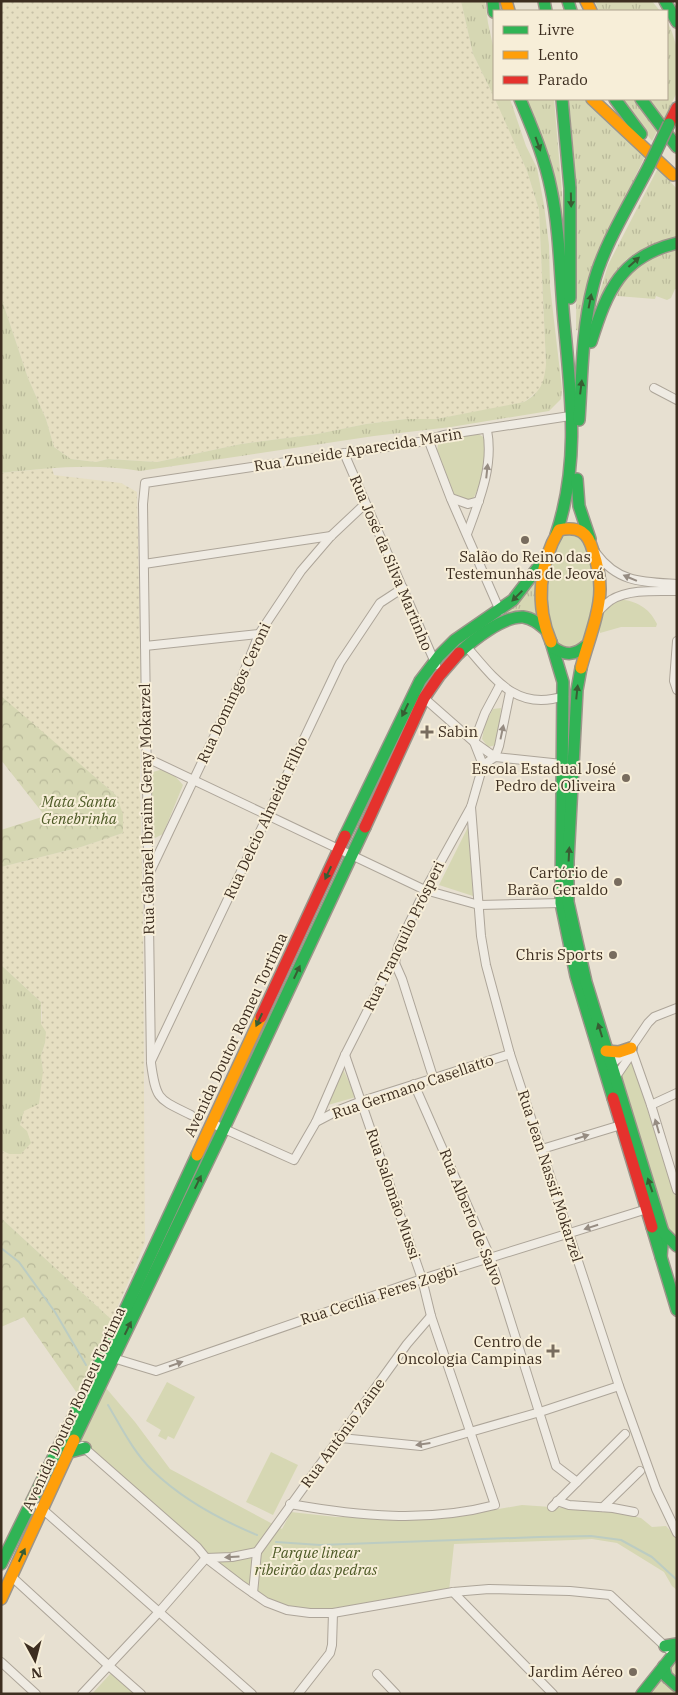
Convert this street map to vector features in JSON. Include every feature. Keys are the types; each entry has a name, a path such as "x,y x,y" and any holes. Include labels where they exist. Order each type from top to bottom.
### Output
{"main road":[{"path":"665,1 677,22"},
{"path":"668,15 677,31"},
{"path":"520,100 538,143 551,190 558,249 569,384"},
{"path":"562,100 568,146 570,197 569,384 571,458 568,492 562,520 546,557 540,591 546,630 554,648 563,682 569,742 568,902 586,982 606,1051 607,1067 615,1078 663,1232 661,1257"},
{"path":"593,100 675,176"},
{"path":"616,100 634,126 675,176"},
{"path":"642,100 677,147"},
{"path":"677,108 598,269 586,326 580,397 577,486 579,506 592,544 600,590 596,614 580,670 569,742 562,764 561,903 576,976 607,1067 621,1125 677,1310"},
{"path":"583,367 595,326 613,288 623,274 633,261 648,251 664,245 677,243"},
{"path":"556,535 559,530 564,528 582,531 592,544"},
{"name":"Avenida Doutor Romeu Tortima","path":"1,1564 113,1336 408,703 433,662 462,634 500,610 522,590 546,557"},
{"name":"Avenida Doutor Romeu Tortima","path":"1,1599 113,1358 224,1128 424,698 441,671 466,646 494,627 515,617 523,617 532,619 546,630"},
{"path":"554,648 566,655 574,654 586,646"},
{"path":"606,1051 619,1052 631,1048"},
{"path":"651,1221 677,1246"},
{"path":"113,1336 107,1354 113,1358"},
{"path":"70,1452 85,1448"},
{"path":"642,1694 674,1650"},
{"path":"664,1666 666,1676 677,1686"}],"street":[{"path":"654,388 677,400"},
{"name":"Rua Zuneide Aparecida Marin","path":"145,483 570,416"},
{"path":"467,534 486,478 489,446 487,430"},
{"path":"428,439 451,498 500,610"},
{"name":"Rua José da Silva Martinho","path":"344,453 433,662 441,671"},
{"name":"Rua Gabrael Ibraim Geray Mokarzel","path":"145,483 143,504 151,1063 154,1084 161,1100 191,1115"},
{"path":"451,498 468,504 479,501"},
{"name":"Rua Domingos Ceroni","path":"148,877 240,682 259,634 300,572 331,536 365,504"},
{"path":"144,564 331,536"},
{"path":"592,544 606,565 628,578 639,582 677,584"},
{"name":"Rua Delcio Almeida Filho","path":"151,1063 340,663 380,602 402,588"},
{"path":"596,614 612,600 620,597 636,593 677,591"},
{"path":"145,646 259,634"},
{"path":"677,641 674,681 677,690"},
{"path":"466,646 500,685 510,692 522,698 551,701 564,696"},
{"path":"500,685 485,713 474,742 483,765 495,757 510,692"},
{"path":"424,698 474,742 495,757 562,764"},
{"path":"147,758 425,890 479,906 561,903"},
{"name":"Rua Tranquilo Prósperi","path":"224,1128 294,1160 316,1122 345,1055 382,982 395,962 398,947 425,890 472,807 483,765"},
{"name":"Rua Jean Nassif Mokarzel","path":"472,807 481,936 486,965 510,1054 619,1386 656,1489 677,1533"},
{"path":"148,840 155,844 164,844"},
{"path":"395,962 433,1077"},
{"path":"607,1067 631,1048 654,1016 677,1008"},
{"path":"615,1078 630,1056 631,1048"},
{"path":"631,1048 677,1190"},
{"name":"Rua Germano Casellatto","path":"316,1122 362,1101 510,1054"},
{"name":"Rua Salomão Mussi","path":"290,1504 343,1513 376,1516 426,1516 495,1505 431,1316 422,1279 345,1055"},
{"name":"Rua Alberto de Salvo","path":"414,1084 491,1259 556,1466 577,1482"},
{"path":"651,1105 677,1093"},
{"path":"211,1123 224,1128"},
{"path":"542,1150 621,1125"},
{"name":"Rua Cecília Feres Zogbi","path":"113,1358 156,1371 422,1279 647,1209"},
{"name":"Rua Antônio Zaine","path":"253,1593 257,1552 407,1344 431,1316"},
{"path":"340,1438 421,1446 540,1412 619,1386"},
{"path":"64,1433 85,1448 197,1547 206,1558 266,1602 287,1610 333,1613 453,1592 489,1589 570,1591 610,1595 674,1650"},
{"path":"626,1434 555,1504 603,1507 634,1512"},
{"path":"603,1507 640,1471"},
{"path":"33,1501 252,1694"},
{"path":"82,1694 159,1612 206,1558 232,1557 257,1552"},
{"path":"12,1577 142,1694"},
{"path":"453,1592 553,1694"},
{"path":"298,1694 330,1653 333,1613"},
{"path":"1,1662 36,1694"},
{"path":"377,1674 396,1694"}],"shaded area":[{"path":"1,1 461,1 473,54 527,171 539,210 546,364 545,380 538,391 524,402 436,419 406,419 366,424 317,434 241,444 157,462 108,459 96,462 71,459 54,447 46,419 28,378 1,297"},
{"path":"52,468 54,475 121,483 137,492 141,683 140,788 143,913 145,1243 112,1320 1,1218 1,1150 9,1154 24,1110 43,1071 41,1056 45,1043 41,1024 41,1002 1,965 1,867 81,847 123,833 116,795 1,697 1,473"}],"green space":[{"path":"461,1 485,1 493,46 493,95 473,54"},
{"path":"595,1 652,1 659,10 599,10"},
{"path":"668,23 677,48 677,92 663,122 648,100 668,100"},
{"path":"495,100 510,100 526,146 537,168 544,205 549,245 550,286 562,389 561,399 549,411 451,427 374,436 140,471 88,467 1,473 1,297 28,378 46,419 54,447 71,459 96,462 108,459 157,462 241,444 317,434 366,424 406,419 436,419 524,402 534,395 541,386 546,364 539,210 527,171"},
{"path":"523,100 554,100 564,217 564,261"},
{"path":"569,100 586,100 645,156 620,209 583,332 576,330 577,241 574,159"},
{"path":"621,100 635,100 658,129 652,141"},
{"path":"658,168 677,189 677,239 627,259 613,275 596,305 608,265"},
{"path":"677,248 677,289 675,289 671,298 667,300 656,296 655,299 617,296 621,284 641,261"},
{"path":"476,433 483,437 485,442 486,459 479,486 473,499 462,499 454,494 437,450 439,440"},
{"path":"564,533 580,535 586,542 594,575 594,596 587,635 577,649 562,648 551,633 544,601 547,565"},
{"path":"538,573 540,620 526,614 442,662 443,657"},
{"path":"618,599 631,601 646,609 654,618 657,624 656,627 621,627 600,633 599,628 603,614"},
{"name":"Mata Santa Genebrinha","path":"1,696 116,795 123,814 123,833 81,847 1,867 1,830 45,816 1,760"},
{"path":"501,708 496,745 488,747 482,739 485,724 493,709"},
{"path":"160,770 170,773 183,785 163,834 155,838 150,832 149,776 153,772"},
{"path":"468,827 473,896 439,885"},
{"path":"1,965 41,1002 41,1024 46,1032 41,1056 43,1071 39,1104 24,1111 20,1125 27,1131 31,1143 21,1154 9,1154 1,1150"},
{"path":"629,1063 634,1068 677,1201 677,1241 666,1225 619,1077"},
{"path":"343,1069 356,1097 328,1105"},
{"path":"1,1218 112,1320 79,1396 24,1317 1,1327"},
{"path":"167,1382 195,1397 174,1439 168,1436 166,1440 158,1436 161,1430 146,1421"},
{"name":"Parque linear ribeirão das pedras","path":"106,1388 135,1422 170,1469 282,1529 291,1512 336,1517 427,1518 464,1515 522,1505 610,1511 641,1518 652,1527 666,1526 677,1538 677,1590 672,1586 664,1572 617,1543 592,1539 454,1544 449,1591 334,1608 297,1610 267,1599 209,1557 80,1440"},
{"path":"271,1452 298,1465 273,1515 246,1502"},
{"path":"677,1653 677,1694 647,1694"},
{"path":"111,1673 136,1694 92,1694"}],"waterway":[{"path":"1,1248 19,1262 55,1312 86,1365"},
{"path":"108,1405 128,1440 146,1464 164,1481 202,1508 257,1535"},
{"path":"276,1542 320,1545 591,1536 621,1540 652,1557 677,1580"}],"traffic: fast":[{"path":"493,1 494,10"},
{"path":"544,1 546,10"},
{"path":"568,1 571,10"},
{"path":"665,1 677,22"},
{"path":"520,100 545,166 554,205 558,238 572,429 571,455 564,508 556,535"},
{"path":"562,100 570,188 570,298"},
{"path":"616,100 641,134"},
{"path":"642,100 677,147"},
{"path":"650,164 669,124"},
{"path":"579,420 585,336 593,286 610,239 650,164"},
{"path":"591,342 603,307 619,278 642,257 677,243"},
{"path":"577,479 579,506 590,539"},
{"path":"345,836 420,681 439,656 455,640 513,600 546,557"},
{"path":"459,653 489,630 507,620 523,617 546,630"},
{"path":"551,642 563,682 561,903 576,976 613,1098"},
{"path":"554,648 566,653 574,653 586,646"},
{"path":"581,668 577,690 568,861 568,902 586,982 663,1232 661,1257"},
{"path":"74,1440 224,1128 365,827"},
{"path":"1,1564 113,1336 197,1155"},
{"path":"652,1227 677,1310"},
{"path":"663,1232 677,1246"},
{"path":"70,1452 85,1448"},
{"path":"665,1646 677,1644"},
{"path":"642,1694 677,1650"},
{"path":"664,1666 666,1676 677,1686"}],"traffic: slow":[{"path":"506,1 509,10"},
{"path":"586,1 590,10"},
{"path":"593,100 673,175"},
{"path":"551,642 546,628 541,599 543,571 552,543 559,530 577,530 582,532 591,544 596,560 600,589 596,618 581,668"},
{"path":"197,1155 261,1017"},
{"path":"606,1051 619,1052 631,1048"},
{"path":"1,1599 74,1440"}],"traffic: jam":[{"path":"669,124 677,108"},
{"path":"365,827 424,698 439,676 459,653"},
{"path":"261,1017 345,836"},
{"path":"613,1098 652,1227"}],"place":[{"name":"Salão do Reino das Testemunhas de Jeová","path":"525,540"},
{"name":"Sabin","path":"427,732"},
{"name":"Escola Estadual José Pedro de Oliveira","path":"626,778"},
{"name":"Cartório de Barão Geraldo","path":"618,882"},
{"name":"Chris Sports","path":"613,955"},
{"name":"Centro de Oncologia Campinas","path":"553,1351"},
{"name":"Jardim Aéreo","path":"633,1672"}]}
